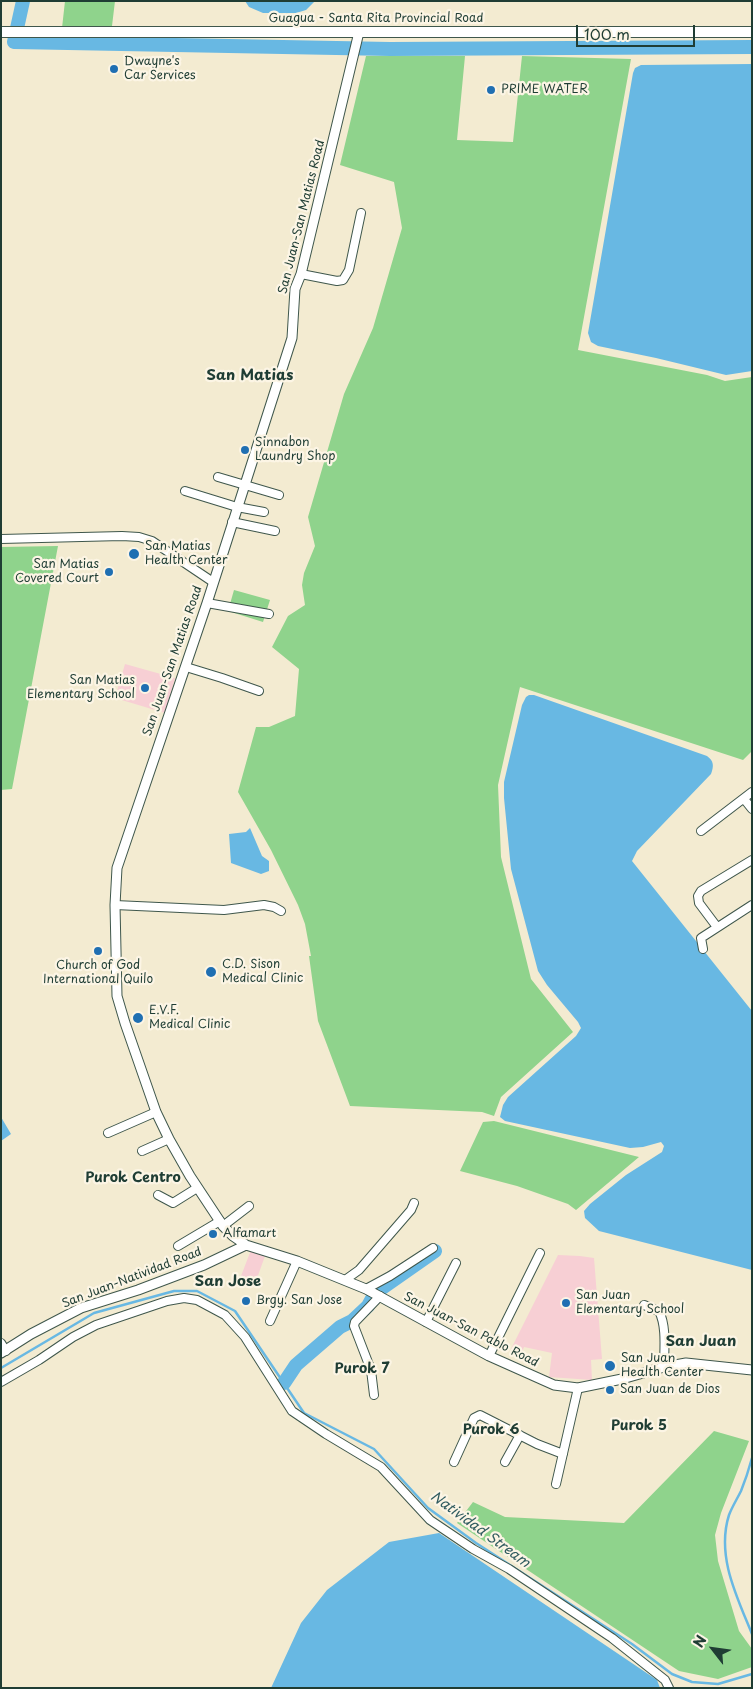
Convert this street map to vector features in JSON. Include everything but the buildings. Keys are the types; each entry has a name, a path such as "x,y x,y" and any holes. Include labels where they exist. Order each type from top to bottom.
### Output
{"main road":[{"name":"Guagua - Santa Rita Provincial Road","path":"6,32 358,37 752,32"}],"street":[{"name":"San Juan-San Matias Road","path":"246,1244 233,1236 222,1224 198,1188 169,1139 156,1112 142,1074 117,996 115,905 117,868 186,667 292,338 295,289 301,274 358,37"},
{"path":"301,274 338,281 344,280 350,270 361,213"},
{"path":"218,476 280,495"},
{"path":"185,490 237,507 264,512"},
{"path":"232,522 274,531"},
{"path":"1,539 139,537 152,541 213,582"},
{"path":"207,603 269,614"},
{"path":"186,667 259,691"},
{"path":"701,831 752,792"},
{"path":"744,799 752,809"},
{"path":"717,927 699,903 698,896 701,891 752,860"},
{"path":"115,905 224,910 264,905 281,911"},
{"path":"703,949 701,938 752,905"},
{"path":"108,1133 156,1112"},
{"path":"142,1151 169,1139"},
{"path":"158,1195 173,1203 198,1188"},
{"path":"346,1280 359,1270 411,1210 414,1203"},
{"path":"178,1246 222,1224 249,1206"},
{"name":"San Juan-San Pablo Road","path":"246,1244 297,1260 346,1280 489,1356 548,1383 578,1388 686,1363 752,1370"},
{"name":"San Juan-Natividad Road","path":"3,1349 80,1308 138,1290 204,1265 246,1244"},
{"path":"374,1395 371,1370 354,1326 355,1322 373,1293 390,1276 433,1248"},
{"path":"489,1356 540,1253"},
{"path":"270,1321 297,1260"},
{"path":"426,1322 456,1263"},
{"path":"1,1382 35,1363 73,1337 96,1325 167,1301 184,1298 197,1300 225,1315 246,1337 292,1411 381,1467 430,1520 473,1549 509,1569 612,1638 665,1680 669,1688"},
{"path":"644,1305 659,1310 661,1315 664,1367"},
{"path":"556,1484 578,1388"},
{"path":"454,1462 477,1415 483,1416 563,1454"},
{"path":"505,1462 520,1435"}],"shaded area":[{"name":"San Matias Elementary School","path":"125,664 175,678 165,713 115,698"},
{"path":"251,1250 265,1256 256,1281 241,1276"},
{"name":"San Juan Elementary School","path":"558,1255 594,1258 602,1359 591,1360 592,1380 549,1377 552,1353 524,1347 522,1352 511,1349"}],"green space":[{"path":"65,1 115,1 112,26 62,28"},
{"path":"366,56 465,56 457,140 513,142 522,56 631,59 578,350 707,375 725,381 752,377 752,751 743,760 520,687 498,785 501,857 531,979 573,1032 501,1097 494,1116 482,1112 350,1106 318,1021 309,956 311,956 305,924 298,905 271,850 238,792 256,727 269,727 295,716 299,669 272,647 288,616 305,605 302,585 304,573 315,546 308,517 344,394 373,328 402,228 394,182 340,165"},
{"path":"58,546 12,789 1,790 1,547"},
{"path":"234,590 270,600 263,622 228,611"},
{"path":"494,1121 639,1157 576,1210 568,1204 517,1186 460,1171 483,1122"},
{"path":"714,1431 749,1441 721,1513 715,1535 718,1561 739,1631 752,1649 752,1667 718,1679 679,1671 457,1523 473,1502 505,1517 624,1523"}],"water":[{"path":"245,1 315,1 306,10 296,13 263,13 249,7"},
{"path":"752,64 752,371 726,375 598,346 591,342 588,333 635,68 641,65"},
{"path":"529,695 534,695 707,756 712,762 711,774 637,851 632,861 752,1011 752,1270 599,1231 585,1218 584,1211 590,1204 626,1175 662,1152 664,1146 661,1142 630,1148 505,1121 500,1117 503,1105 508,1097 576,1036 581,1028 538,971 511,869 504,782 522,705"},
{"path":"250,828 262,856 269,861 269,871 261,874 231,863 229,834 246,832"},
{"path":"1,1117 11,1134 1,1141"},
{"path":"439,1533 657,1680 660,1688 271,1688 301,1623 327,1590 389,1542"}],"waterway":[{"path":"23,1 14,42 390,49 752,47"},
{"path":"284,1383 296,1365 340,1327 352,1321 368,1306 375,1293 435,1251"},
{"name":"Natividad Stream","path":"1,1368 94,1313 174,1291 197,1291 235,1311 304,1413 374,1449 428,1508 476,1543 632,1644 672,1674 692,1682 718,1684 752,1674"},
{"path":"752,1458 741,1491 729,1515 725,1546 730,1576 752,1634"}],"place":[{"name":"Dwayne's Car Services","path":"114,69"},
{"name":"PRIME WATER","path":"491,90"},
{"name":"Sinnabon Laundry Shop","path":"245,450"},
{"name":"San Matias Health Center","path":"134,554"},
{"name":"San Matias Covered Court","path":"109,572"},
{"name":"San Matias Elementary School","path":"145,688"},
{"name":"Church of God International Quilo","path":"98,951"},
{"name":"C.D. Sison Medical Clinic","path":"211,972"},
{"name":"E.V.F. Medical Clinic","path":"138,1018"},
{"name":"Alfamart","path":"213,1234"},
{"name":"Brgy. San Jose","path":"246,1301"},
{"name":"San Juan Elementary School","path":"566,1303"},
{"name":"San Juan Health Center","path":"610,1366"},
{"name":"San Juan de Dios","path":"610,1390"}],"district":[{"name":"San Matias","path":"250,376"},
{"name":"Purok Centro","path":"133,1178"},
{"name":"San Jose","path":"228,1282"},
{"name":"San Juan","path":"701,1342"},
{"name":"Purok 7","path":"362,1369"},
{"name":"Purok 5","path":"639,1426"},
{"name":"Purok 6","path":"491,1430"}]}
